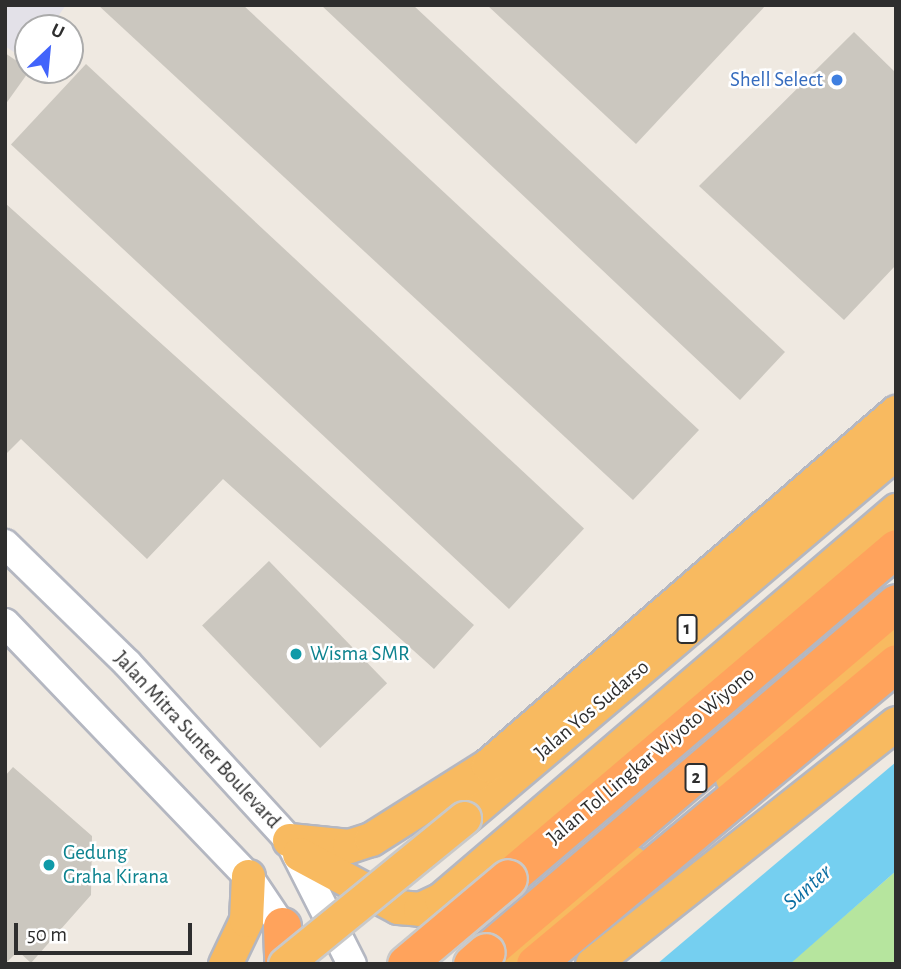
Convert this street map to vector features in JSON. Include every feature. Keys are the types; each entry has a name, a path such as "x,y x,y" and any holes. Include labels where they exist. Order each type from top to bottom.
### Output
{"highway":[{"path":"294,847 349,846 371,839 488,765 896,412"},
{"name":"Jalan Yos Sudarso","path":"284,964 896,452"},
{"path":"294,847 398,907 420,909 442,899 890,523"},
{"name":"Jalan Tol Lingkar Wiyoto Wiyono","path":"406,964 890,523"},
{"name":"2","path":"502,963 896,603"},
{"path":"502,963 655,845 896,634"},
{"path":"502,963 891,667"},
{"path":"592,964 896,723"},
{"path":"225,964 246,920 248,876"},
{"path":"442,899 457,943 502,963"},
{"path":"282,926 284,964"}],"main road":[{"name":"Jalan Mitra Sunter Boulevard","path":"5,544 127,663 294,847 352,964"},
{"path":"5,623 248,876 307,964"}],"shaded area":[{"path":"5,5 66,5 60,14 14,14 14,52 5,46"}],"green space":[{"path":"896,871 896,964 789,964"}],"water":[{"name":"Sunter","path":"896,762 896,871 790,964 657,964"}],"building":[{"path":"98,5 243,5 699,430 633,500"},
{"path":"321,5 413,5 785,352 740,400"},
{"path":"487,5 766,5 636,144"},
{"path":"854,32 896,73 896,265 844,320 699,186"},
{"path":"5,53 14,59 14,84 20,84 5,105"},
{"path":"86,64 584,528 509,609 11,144 67,84 84,84"},
{"path":"5,203 474,625 434,669 223,479 147,559 21,439 5,455"},
{"name":"Wisma SMR","path":"269,561 387,683 320,748 202,626"},
{"name":"Gedung Graha Kirana","path":"13,767 92,836 91,895 31,963 18,951 5,964 5,776"}],"place":[{"name":"Shell Select","path":"837,80"},
{"name":"Wisma SMR","path":"296,654"},
{"name":"Gedung Graha Kirana","path":"49,865"}]}
